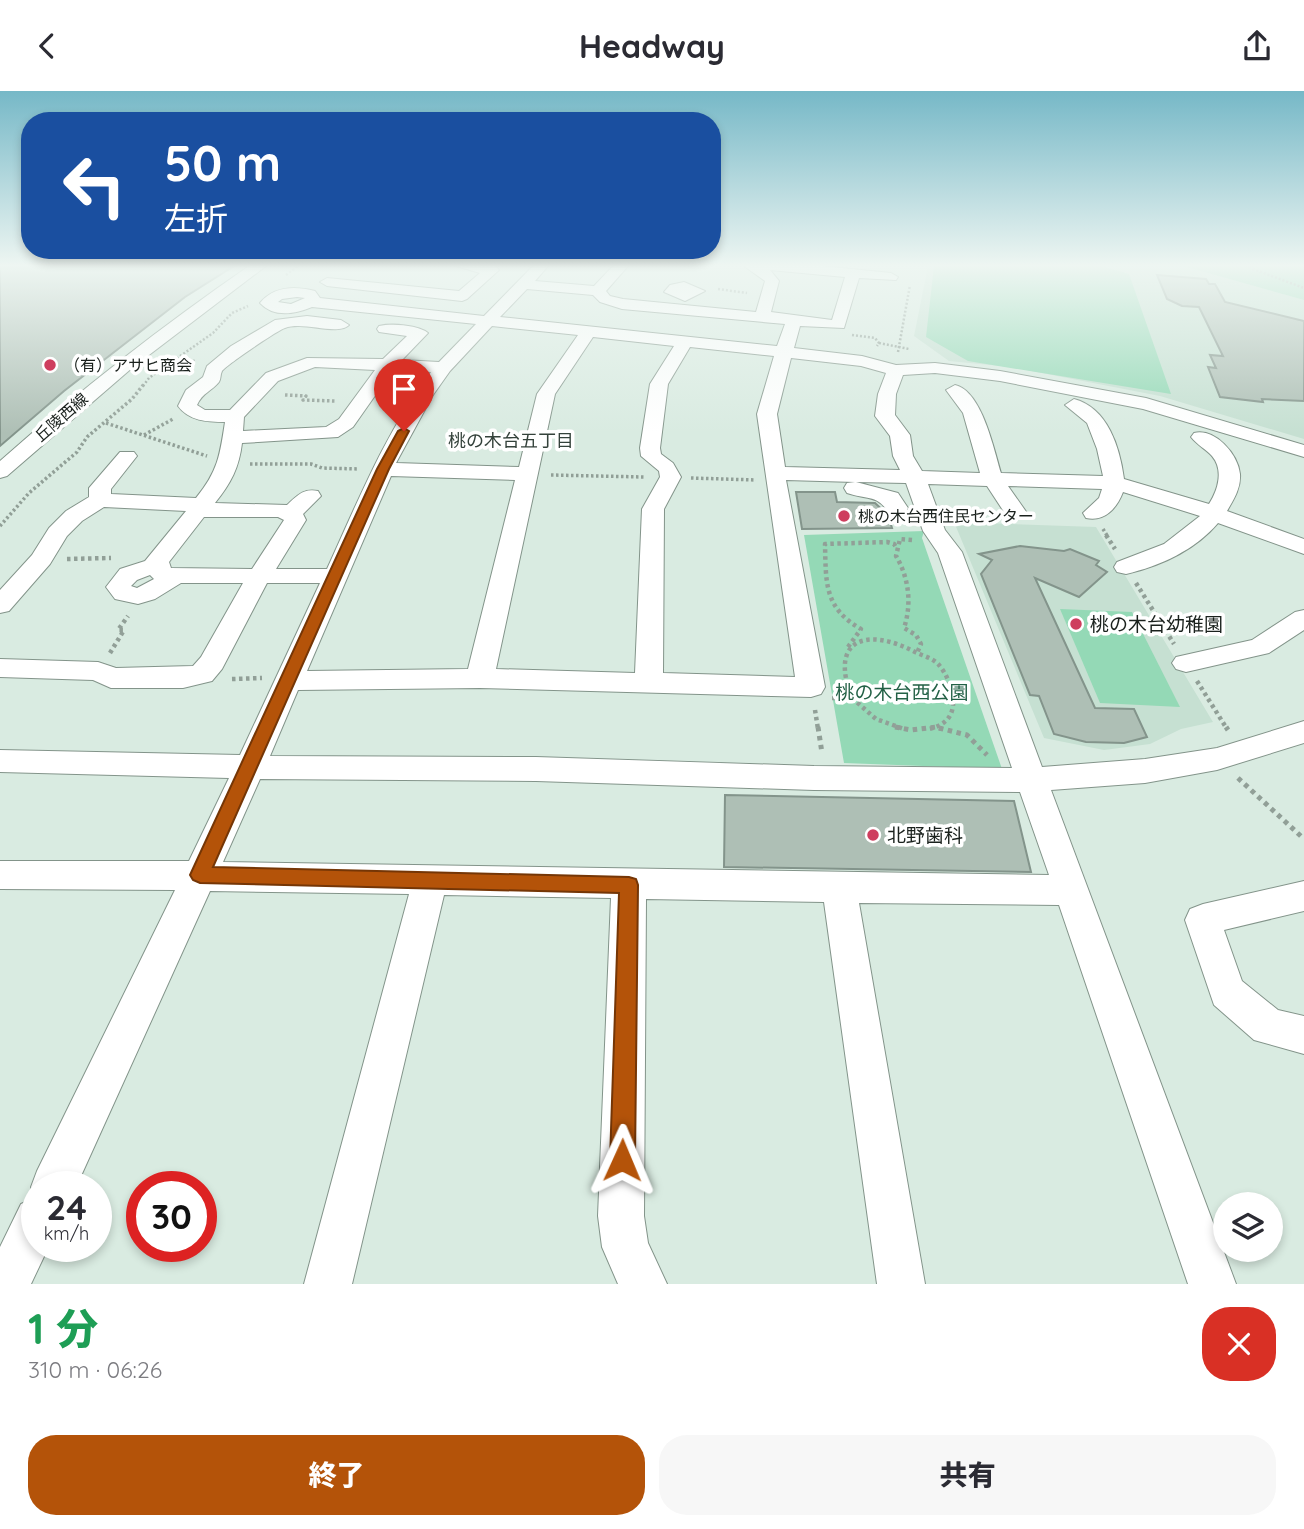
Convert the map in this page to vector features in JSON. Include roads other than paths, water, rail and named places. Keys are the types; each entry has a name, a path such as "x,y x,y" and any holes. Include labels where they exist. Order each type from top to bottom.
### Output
{"street":[{"name":"丘陵西線","path":"0,472 70,407 178,322"},
{"path":"235,416 201,415 189,410 187,406 192,394 212,379 213,370 237,350 254,342 273,327 289,322"},
{"path":"232,437 331,433 346,423 389,363 420,333 314,322"},
{"path":"61,1171 251,765 383,469 424,394 444,367 485,322"},
{"path":"492,322 862,361 896,370 935,368 963,371 1110,396 1304,451"},
{"path":"289,681 480,678 649,683 813,693 767,414 794,322"},
{"path":"801,322 838,325 839,322"},
{"path":"480,678 546,394 588,332"},
{"path":"649,683 653,509 654,502 670,484 671,478 669,470 651,456 650,449 659,384 685,342"},
{"path":"335,576 154,572 125,577 118,587 125,595 143,595 161,587 154,572 157,561 222,480 229,463 235,416 272,377 313,362 444,367"},
{"path":"896,370 887,394 885,416 900,435 903,456 915,478 934,531 950,552 1212,1284"},
{"path":"955,390 972,412 992,478 1016,513"},
{"path":"1074,405 1093,418 1103,435 1114,483 1109,502 1102,510 1094,513"},
{"path":"1126,567 1175,548 1216,514 1227,492 1230,471 1224,456 1201,437"},
{"path":"100,500 100,488 127,456"},
{"path":"383,469 529,474"},
{"path":"775,473 1114,483 1172,498 1304,547"},
{"path":"851,475 857,489 889,496 896,502 897,509"},
{"path":"0,605 42,559 57,533 74,516 100,500 291,513 310,496"},
{"path":"0,668 98,671 111,678 183,678 202,674 212,663 259,576 295,520 291,513"},
{"path":"1186,663 1260,647 1304,618"},
{"path":"0,761 1030,780 1144,771 1217,759 1304,732"},
{"path":"0,876 200,875 839,890 1070,890"},
{"path":"328,1284 430,881"},
{"path":"629,885 621,1216 625,1247 643,1284"},
{"path":"839,890 901,1284"},
{"path":"1304,897 1203,920 1227,992 1268,1027 1304,1035"},
{"path":"7,1284 21,1254"}],"place":[{"name":"（有）アサヒ商会","path":"50,365"},
{"name":"桃の木台西住民センター","path":"844,516"},
{"name":"桃の木台幼稚園","path":"1076,624"},
{"name":"北野歯科","path":"873,835"}],"district":[{"name":"桃の木台五丁目","path":"511,441"}],"park label":[{"name":"桃の木台西公園","path":"902,692"}]}
